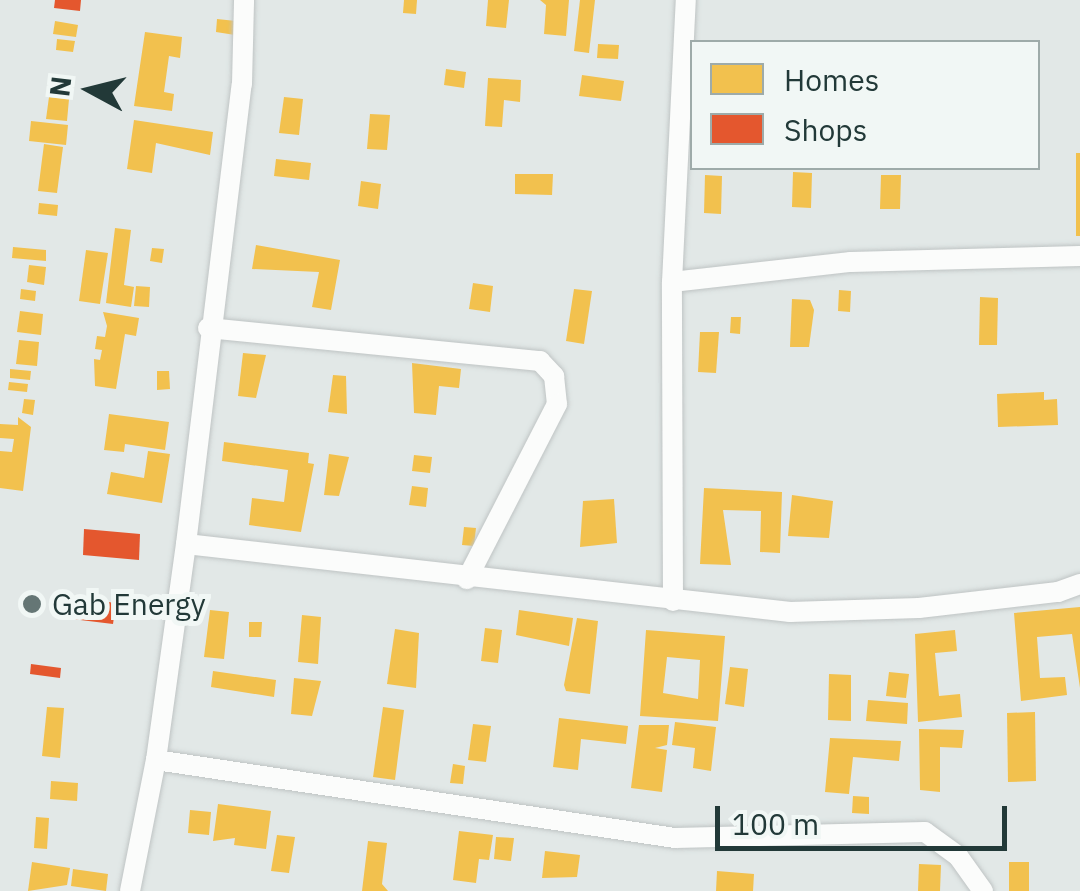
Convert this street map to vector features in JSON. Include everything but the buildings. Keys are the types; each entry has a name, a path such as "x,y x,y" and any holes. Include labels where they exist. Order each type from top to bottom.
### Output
{"street":[{"path":"130,891 156,760 186,544 208,328 242,84 244,0"},
{"path":"673,601 672,282 686,0"},
{"path":"672,282 851,262 1080,256"},
{"path":"208,328 540,360 554,376 556,404 467,579"},
{"path":"186,544 467,579 790,612 919,608 1058,592 1080,584"},
{"path":"156,760 674,838 924,832 958,856 983,891"}],"place":[{"name":"Gab Energy","path":"32,604"}]}
